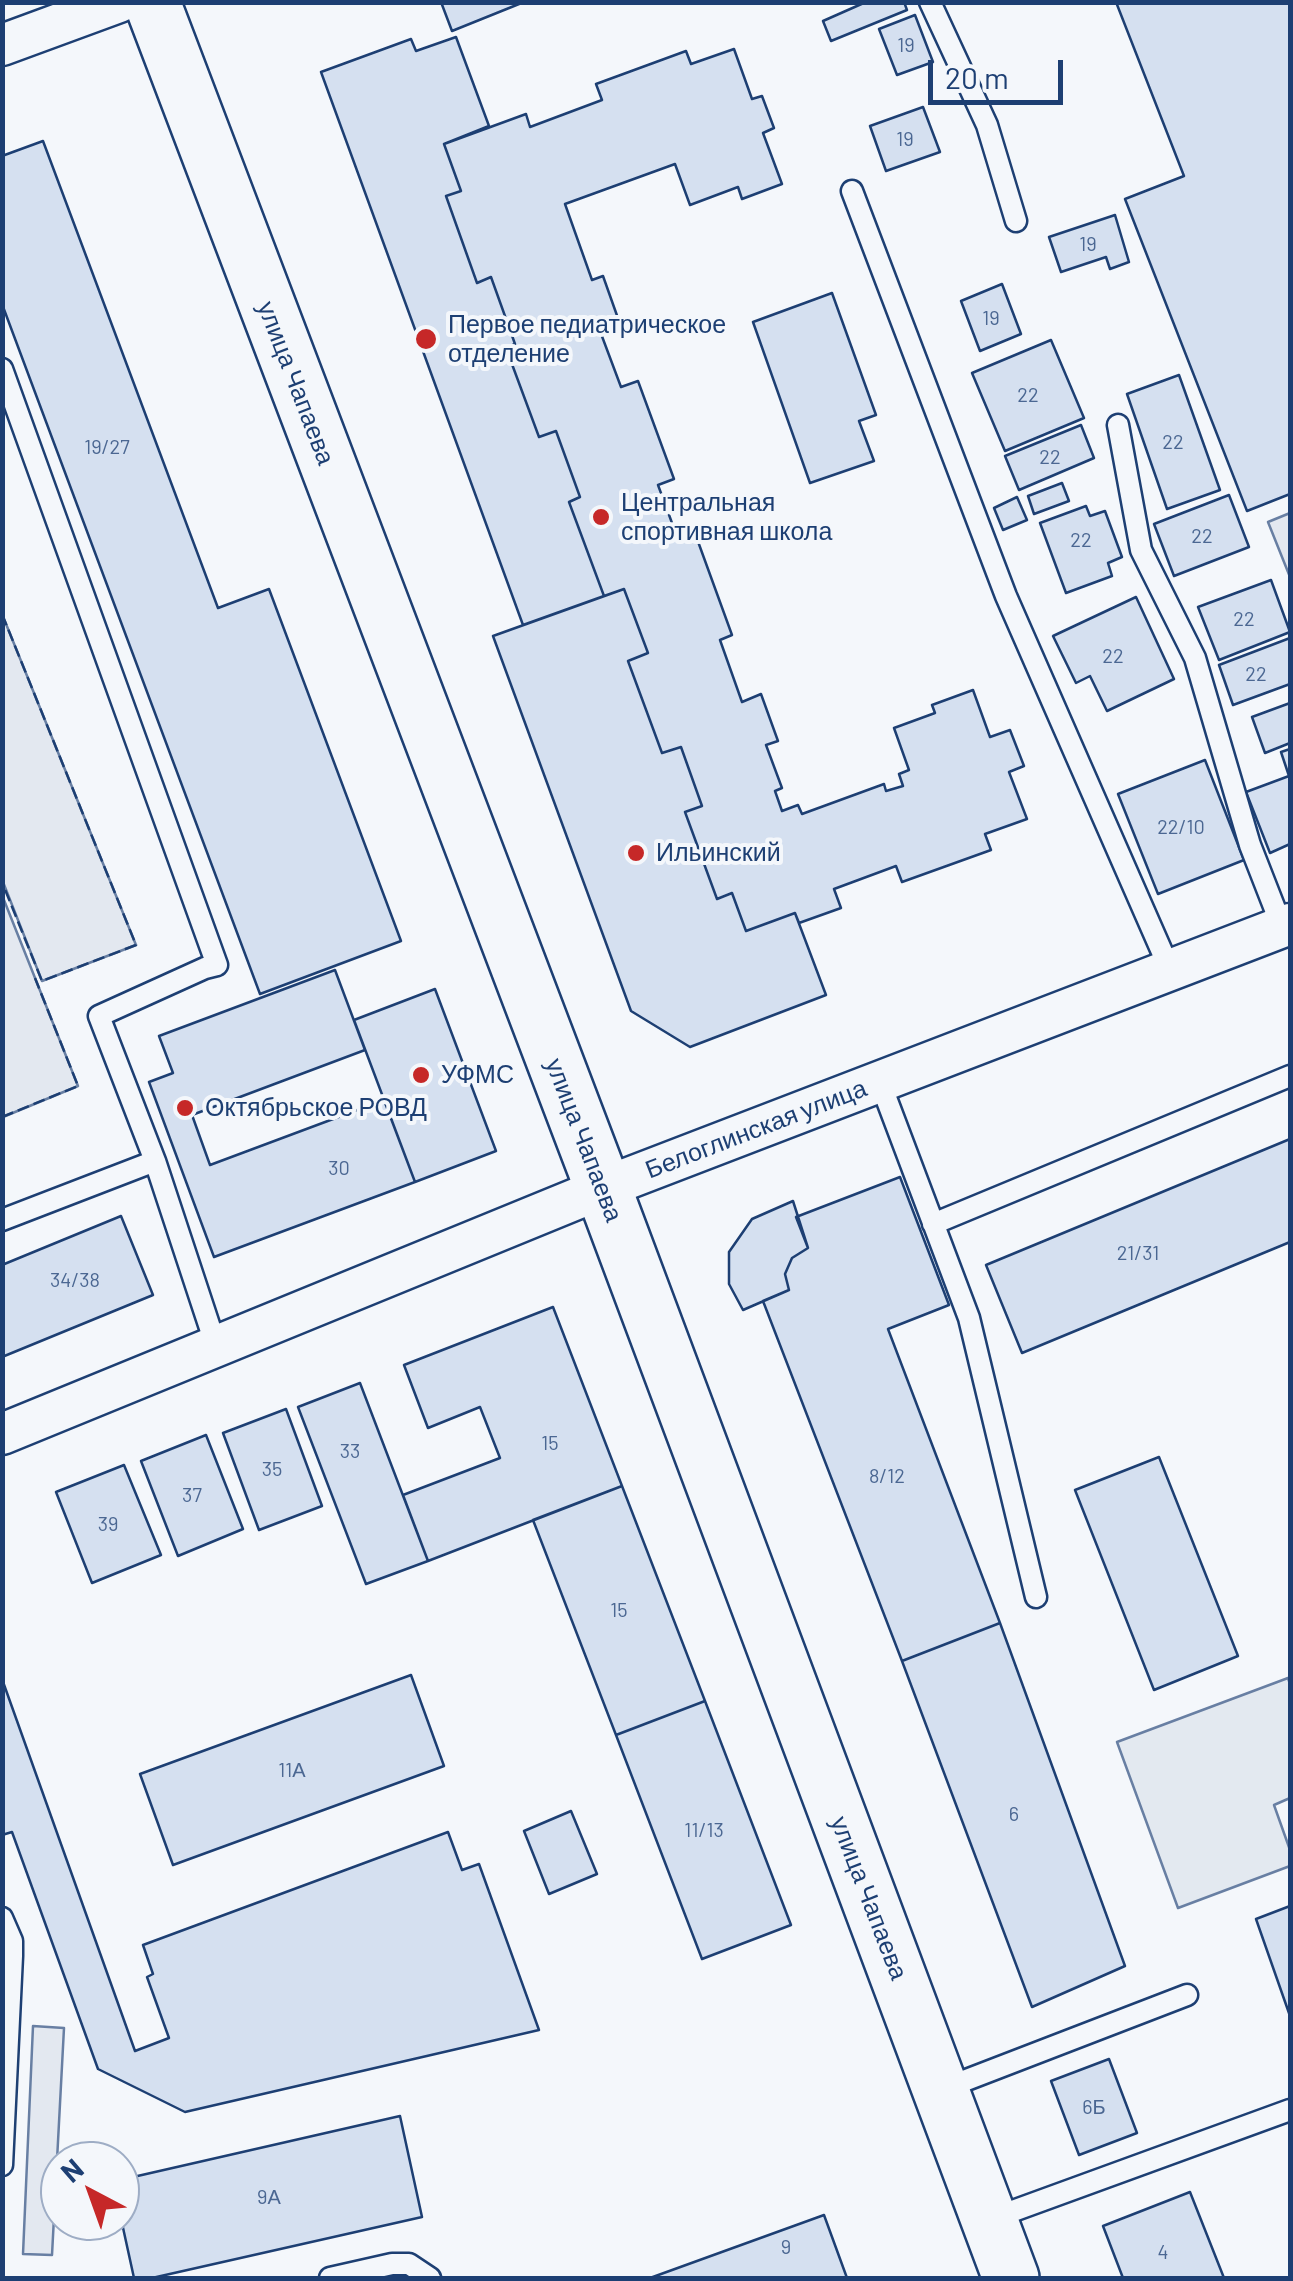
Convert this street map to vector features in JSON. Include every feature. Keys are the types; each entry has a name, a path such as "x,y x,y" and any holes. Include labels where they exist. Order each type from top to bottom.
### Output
{"street":[{"path":"2,45 119,2"},
{"name":"улица Чапаева","path":"152,2 603,1188 1011,2278"},
{"name":"Белоглинская улица","path":"2,1434 603,1188 1286,925"}],"lane":[{"path":"930,2 987,124 1016,221"},
{"path":"852,191 1006,596 1170,970"},
{"path":"2,369 217,965 99,1016 155,1161 216,1346"},
{"path":"1118,426 1141,550 1195,658 1250,844 1286,925"},
{"path":"932,1224 1290,1076"},
{"path":"880,1082 968,1318 1036,1597"},
{"path":"2,1220 155,1161"},
{"path":"2,1918 12,1941 2,2165"},
{"path":"941,2089 1186,1995"},
{"path":"990,2219 1290,2110"},
{"path":"330,2278 408,2264 430,2278"}],"shaded area":[{"path":"1290,513 1290,577 1268,522"},
{"path":"2,614 136,945 42,981 3,882"},
{"path":"2,895 78,1086 3,1117 2,1117"},
{"path":"1288,1678 1290,1798 1274,1805 1290,1850 1290,1866 1178,1908 1117,1742"},
{"path":"33,2026 64,2028 58,2141 40,2141 40,2241 53,2241 52,2255 23,2254"}],"building":[{"path":"441,2 524,2 452,31"},
{"path":"866,2 904,2 907,10 831,41 823,21"},
{"path":"1116,2 1290,2 1290,494 1247,511 1125,199 1184,176"},
{"path":"915,15 933,62 897,75 879,29"},
{"path":"456,37 489,126 444,144 461,191 446,196 477,283 491,277 515,344 506,348 539,437 556,431 580,497 569,502 604,596 523,625 321,72 411,39 416,51"},
{"path":"734,49 752,99 762,96 774,128 763,133 782,184 742,199 738,187 690,205 675,164 565,204 592,280 603,276 620,324 600,331 621,387 638,381 674,479 658,485 679,542 696,536 732,635 720,640 742,702 761,694 778,741 766,745 782,788 775,791 782,811 798,805 802,814 884,784 886,791 903,786 899,774 909,770 894,728 935,713 932,705 973,690 990,737 1010,730 1024,766 1009,772 1027,819 985,834 991,850 902,882 896,866 834,889 841,908 799,923 795,913 746,931 732,893 717,899 685,812 702,806 681,747 662,753 628,661 648,653 624,589 604,596 569,502 580,497 556,431 539,437 506,348 515,344 491,277 477,283 446,196 461,191 444,144 526,114 530,127 602,100 596,84 686,51 691,64"},
{"path":"923,107 940,152 886,171 870,126"},
{"path":"43,141 218,608 269,589 401,941 260,994 2,304 2,156"},
{"path":"1115,215 1129,262 1110,269 1106,257 1061,272 1049,237"},
{"path":"1002,284 1021,334 980,351 961,301"},
{"path":"832,293 876,415 859,421 874,461 810,483 753,322"},
{"path":"1051,340 1084,418 1005,451 972,373"},
{"path":"1179,375 1220,490 1167,509 1127,394"},
{"path":"1081,425 1094,458 1019,490 1005,456"},
{"path":"1062,483 1069,501 1034,514 1028,496"},
{"path":"1229,495 1249,547 1174,576 1154,524"},
{"path":"1017,497 1027,520 1003,530 994,508"},
{"path":"1086,506 1090,516 1105,511 1122,557 1108,563 1112,576 1066,593 1040,523"},
{"path":"1271,580 1290,632 1219,660 1198,607"},
{"name":"Ильинский","path":"624,589 648,653 628,661 662,753 681,747 702,806 685,812 717,899 732,893 746,931 795,913 826,995 690,1047 631,1011 493,636"},
{"path":"1136,597 1174,679 1107,711 1090,676 1076,683 1053,636"},
{"path":"1290,638 1290,684 1233,705 1219,665"},
{"path":"1290,703 1290,743 1265,753 1252,717"},
{"path":"1290,749 1290,844 1270,853 1246,792 1289,776 1281,752"},
{"path":"1205,760 1244,860 1158,894 1118,794"},
{"name":"Октябрьское РОВД","path":"335,970 365,1050 192,1115 210,1165 384,1100 415,1182 214,1257 149,1082 173,1073 159,1036"},
{"name":"УФМС","path":"435,989 496,1151 415,1182 354,1020"},
{"path":"1290,1139 1290,1242 1022,1353 986,1265"},
{"path":"900,1177 949,1305 888,1329 1000,1623 902,1661 763,1301 789,1290 785,1274 792,1258 808,1248 796,1217"},
{"path":"793,1201 808,1248 792,1258 785,1274 789,1290 743,1310 729,1284 729,1252 752,1219"},
{"path":"121,1216 153,1295 2,1357 2,1265"},
{"path":"553,1307 622,1486 428,1561 403,1495 500,1458 480,1407 428,1428 404,1365"},
{"path":"360,1383 428,1561 366,1584 298,1407"},
{"path":"286,1409 322,1506 259,1530 223,1433"},
{"path":"206,1435 243,1529 178,1556 141,1461"},
{"path":"1159,1457 1238,1656 1154,1690 1075,1490"},
{"path":"124,1465 161,1555 92,1583 56,1492"},
{"path":"622,1486 705,1701 616,1735 533,1520"},
{"path":"1000,1623 1125,1966 1032,2007 902,1661"},
{"path":"411,1675 444,1766 173,1865 140,1774"},
{"path":"2,1679 135,2051 169,2038 147,1977 153,1974 143,1945 448,1832 462,1870 479,1864 539,2030 185,2112 98,2069 12,1832 2,1835"},
{"path":"705,1701 791,1925 702,1959 616,1735"},
{"path":"571,1811 597,1874 549,1894 524,1831"},
{"path":"1290,1906 1290,2016 1256,1919"},
{"path":"1109,2059 1137,2133 1079,2155 1051,2081"},
{"path":"400,2116 422,2217 152,2278 134,2278 126,2241 140,2241 140,2175"},
{"path":"1190,2192 1224,2278 1123,2278 1103,2226"},
{"path":"824,2215 847,2278 650,2278"}],"fence":[{"path":"2,614 136,945 42,981 2,882"},
{"path":"2,1117 78,1086 35,978"}],"place":[{"name":"Первое педиатрическое отделение","path":"426,339"},
{"name":"Центральная спортивная школа","path":"601,517"},
{"name":"Ильинский","path":"636,853"},
{"name":"УФМС","path":"421,1075"},
{"name":"Октябрьское РОВД","path":"185,1108"}]}
